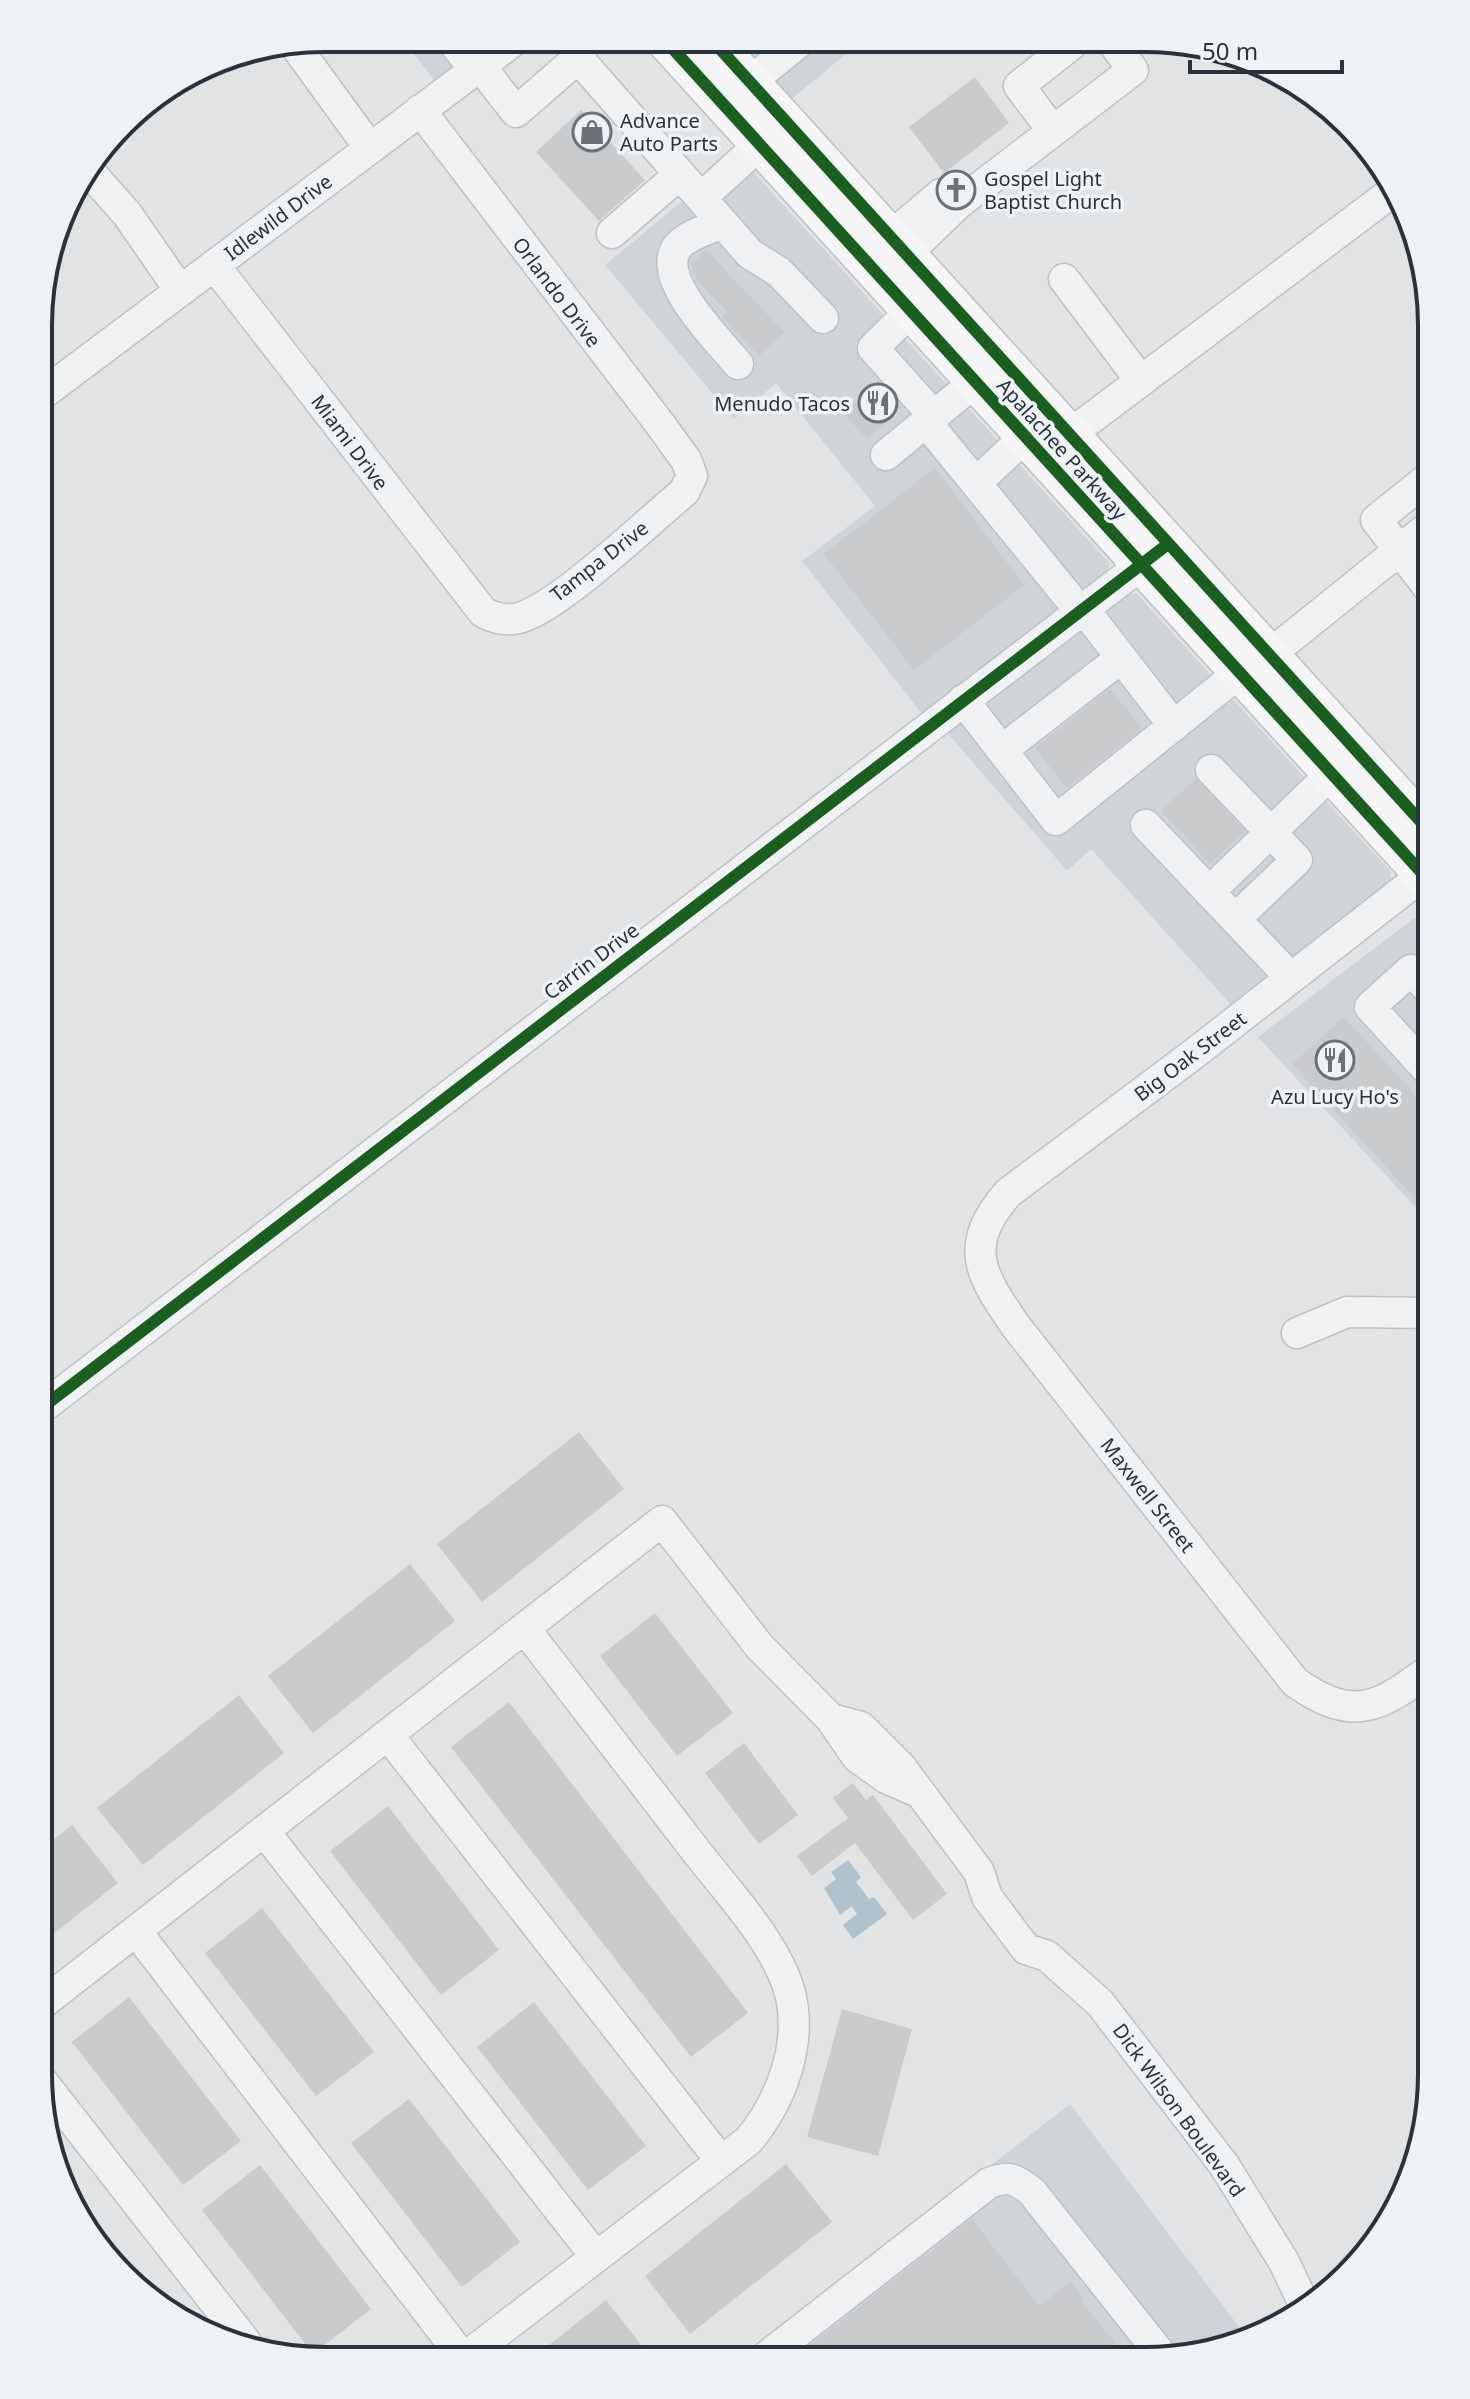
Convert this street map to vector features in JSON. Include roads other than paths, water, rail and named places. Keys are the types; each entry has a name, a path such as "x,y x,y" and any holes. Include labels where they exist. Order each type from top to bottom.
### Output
{"main road":[{"name":"Apalachee Parkway","path":"676,53 1025,437 1154,555 1254,664 1418,820"},
{"name":"Apalachee Parkway","path":"723,53 1069,435 1154,555"},
{"name":"Apalachee Parkway","path":"1254,664 1331,774 1418,864"}],"street":[{"path":"750,82 786,52"},
{"path":"1053,131 1019,86 1062,52"},
{"path":"898,246 973,193 1133,70 1120,52"},
{"path":"463,53 516,112 578,58 750,254 779,272 823,318"},
{"name":"Idlewild Drive","path":"52,387 497,53"},
{"path":"301,54 369,147"},
{"name":"Orlando Drive","path":"420,110 660,424 686,460 692,476"},
{"path":"701,198 760,144"},
{"path":"612,233 680,174"},
{"path":"95,178 127,214 179,289"},
{"path":"1069,435 1385,197"},
{"path":"723,223 684,241 673,255 673,265 676,281 693,310 738,364"},
{"name":"Miami Drive","path":"214,265 465,592 489,616"},
{"path":"1064,279 1141,381"},
{"path":"911,311 873,348 976,483 1174,726"},
{"path":"886,455 975,382"},
{"path":"976,483 1025,437"},
{"name":"Tampa Drive","path":"489,616 518,618 561,592 684,492 692,476"},
{"path":"1418,486 1376,520 1418,573"},
{"path":"963,700 1056,820 1418,535"},
{"name":"Carrin Drive","path":"52,1400 1154,555"},
{"path":"1002,750 1121,658"},
{"path":"1211,770 1297,860 1235,919"},
{"path":"1209,892 1331,774"},
{"path":"1146,825 1291,978"},
{"name":"Big Oak Street","path":"980,1264 980,1243 987,1219 1008,1193 1418,884"},
{"path":"1418,977 1411,970 1370,1007 1418,1059"},
{"name":"Maxwell Street","path":"980,1264 986,1282 1015,1325 1284,1669 1314,1696 1337,1706 1357,1709 1377,1705 1417,1678"},
{"path":"1297,1333 1347,1312 1417,1313"},
{"name":"Dick Wilson Boulevard","path":"525,1629 662,1521 759,1646 831,1719 857,1757 886,1778 916,1791 979,1872 1001,1883 1043,1937 1047,1956 1100,2003 1224,2165 1284,2262 1301,2298"},
{"path":"52,1996 525,1629 753,1925 789,1991 793,2014 791,2048 770,2115 749,2140 479,2347"},
{"path":"388,1735 721,2161"},
{"path":"264,1831 596,2257"},
{"path":"136,1931 454,2347"},
{"path":"53,2095 238,2332"},
{"path":"779,2347 989,2183 1003,2178 1016,2179 1032,2192 1155,2346"}],"water":[{"path":"848,1860 861,1877 856,1882 869,1899 874,1897 887,1914 853,1939 843,1925 857,1914 852,1906 840,1915 824,1888 836,1879 831,1872"}],"place":[{"name":"Advance Auto Parts","path":"592,132"},
{"name":"Gospel Light Baptist Church","path":"956,190"},
{"name":"Menudo Tacos","path":"878,403"},
{"name":"Azu Lucy Ho's","path":"1335,1060"}]}
